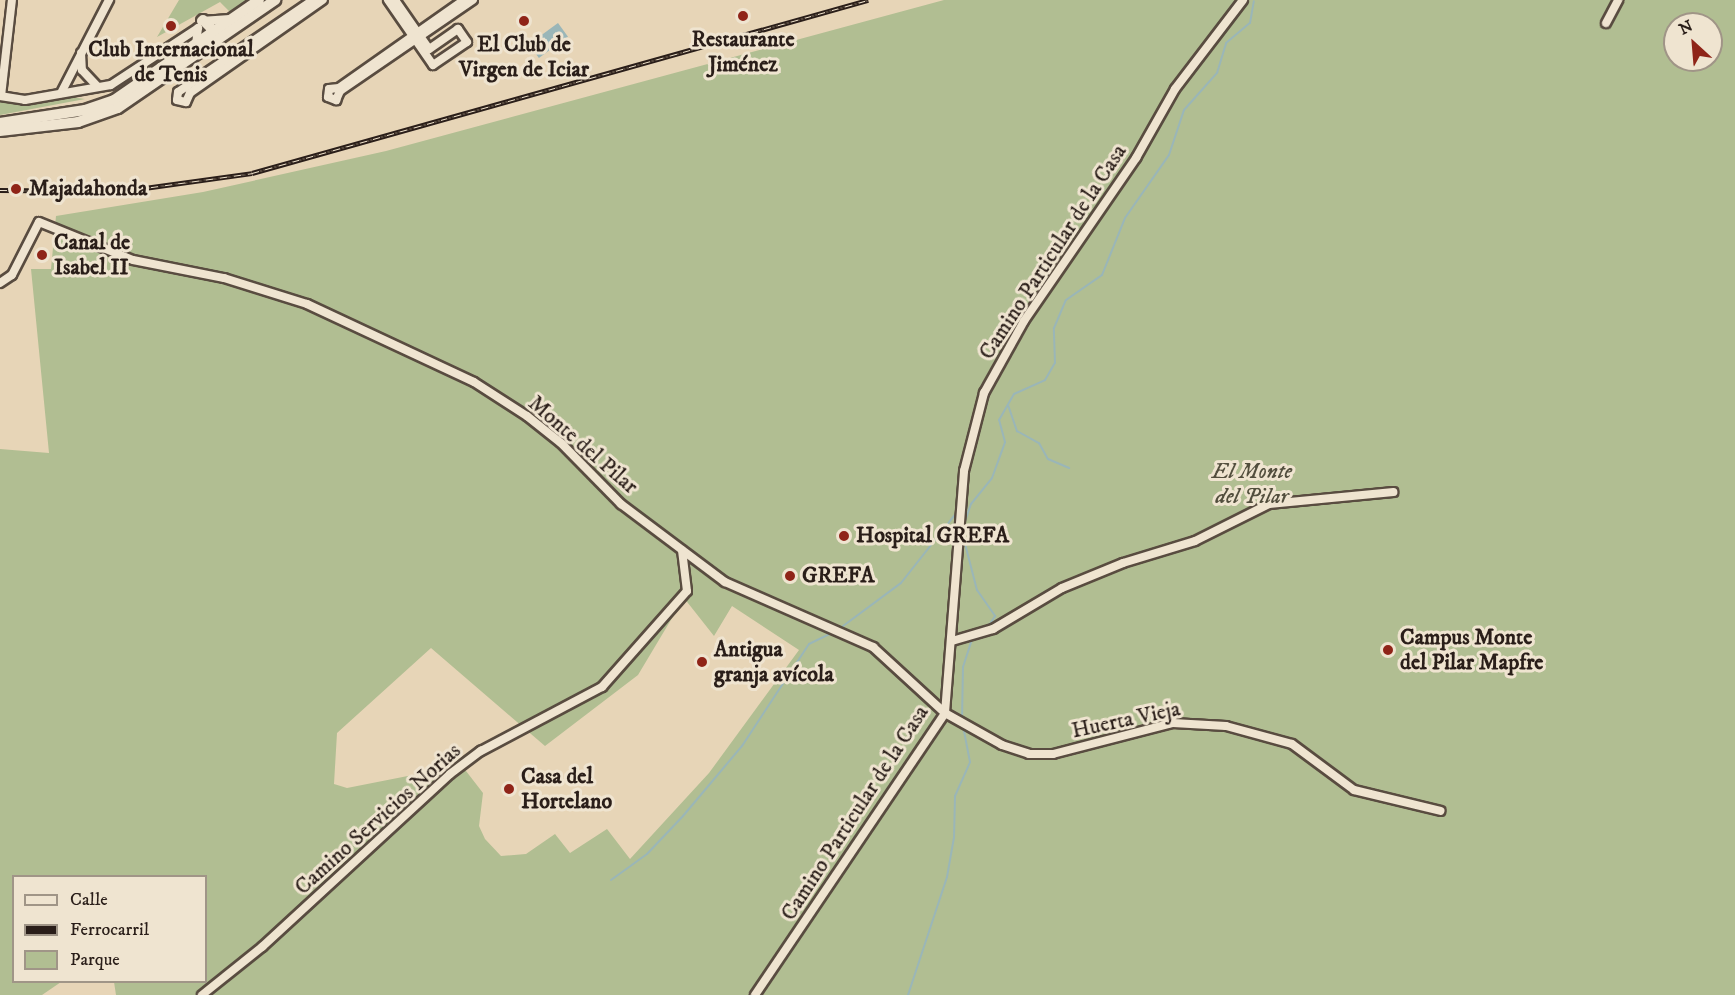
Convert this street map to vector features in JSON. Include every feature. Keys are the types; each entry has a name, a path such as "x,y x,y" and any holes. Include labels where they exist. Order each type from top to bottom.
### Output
{"street":[{"path":"12,0 1,96 25,100 106,85 129,77 200,24 230,19"},
{"path":"61,93 109,0"},
{"path":"0,123 98,107 138,86 259,0"},
{"path":"0,130 99,116 162,80 275,0"},
{"path":"313,0 178,92 177,100 186,102 190,93 323,0"},
{"path":"388,0 417,36 429,49 458,29 467,42 433,65 417,36 395,0"},
{"path":"464,0 417,36 340,91 336,100 329,99 329,90 339,88 417,36 473,0"},
{"name":"Camino Particular de la Casa","path":"755,995 945,713 964,471 984,393 1024,321 1136,158 1175,89 1243,0"},
{"path":"1606,23 1618,0"},
{"path":"162,80 167,71 211,33 244,14 258,12"},
{"path":"200,24 211,33"},
{"path":"196,44 200,24"},
{"path":"77,89 82,70 82,50"},
{"path":"82,70 97,86"},
{"path":"70,78 77,89"},
{"name":"Monte del Pilar","path":"0,283 18,266 37,222 154,266 265,289 474,382 561,443 621,504 725,582 829,630 873,647 945,713 982,735"},
{"path":"952,640 993,629 1062,588 1123,563 1195,541 1269,504 1393,492"},
{"name":"Camino Servicios Norias","path":"202,995 262,947 450,774 481,751 602,687 687,591 682,550"},
{"name":"Huerta Vieja","path":"982,735 1029,754 1053,753 1173,723 1226,726 1292,744 1354,790 1441,811"}],"green space":[{"name":"Club Internacional de Tenis","path":"179,0 252,0 232,14 220,2 157,37"},
{"name":"El Monte del Pilar","path":"944,0 1735,0 1735,995 116,995 114,983 207,983 207,875 12,875 12,983 60,983 42,995 0,995 0,449 49,453 31,269 51,269 56,216 203,192 386,151","holes":["684,598 714,636 732,606 799,650 709,773 630,859 607,829 570,853 555,834 526,854 501,856 485,839 479,826 483,793 466,771 428,772 347,788 334,784 337,733 431,648 545,746 638,675"]},
{"path":"71,97 85,99 0,115 0,102 25,104"}],"water":[{"path":"558,23 568,37 539,58 529,44"}],"waterway":[{"path":"963,527 971,504 992,478 1005,442 999,420 1014,394 1045,380 1055,363 1054,328 1066,300 1102,275 1125,218 1169,155 1184,110 1217,73 1226,43 1250,23 1254,1"},
{"path":"1008,405 1017,431 1039,443 1048,459 1069,468"},
{"path":"839,629 901,583 957,512"},
{"path":"963,536 977,590 995,616 990,624 976,631"},
{"path":"611,880 647,854 683,816 742,746 809,644 832,633"},
{"path":"962,719 963,667 972,639"},
{"path":"908,995 947,877 954,838 955,796 970,762 963,727"}],"railway":[{"path":"0,190 123,191 252,173 868,0"}],"place":[{"name":"Restaurante Jiménez","path":"743,16"},
{"name":"El Club de Virgen de Iciar","path":"524,21"},
{"name":"Club Internacional de Tenis","path":"171,26"},
{"name":"Majadahonda","path":"16,189"},
{"name":"Canal de Isabel II","path":"42,255"},
{"name":"Hospital GREFA","path":"844,536"},
{"name":"GREFA","path":"790,576"},
{"name":"Campus Monte del Pilar Mapfre","path":"1388,650"},
{"name":"Antigua granja avícola","path":"702,662"},
{"name":"Casa del Hortelano","path":"509,789"}]}
